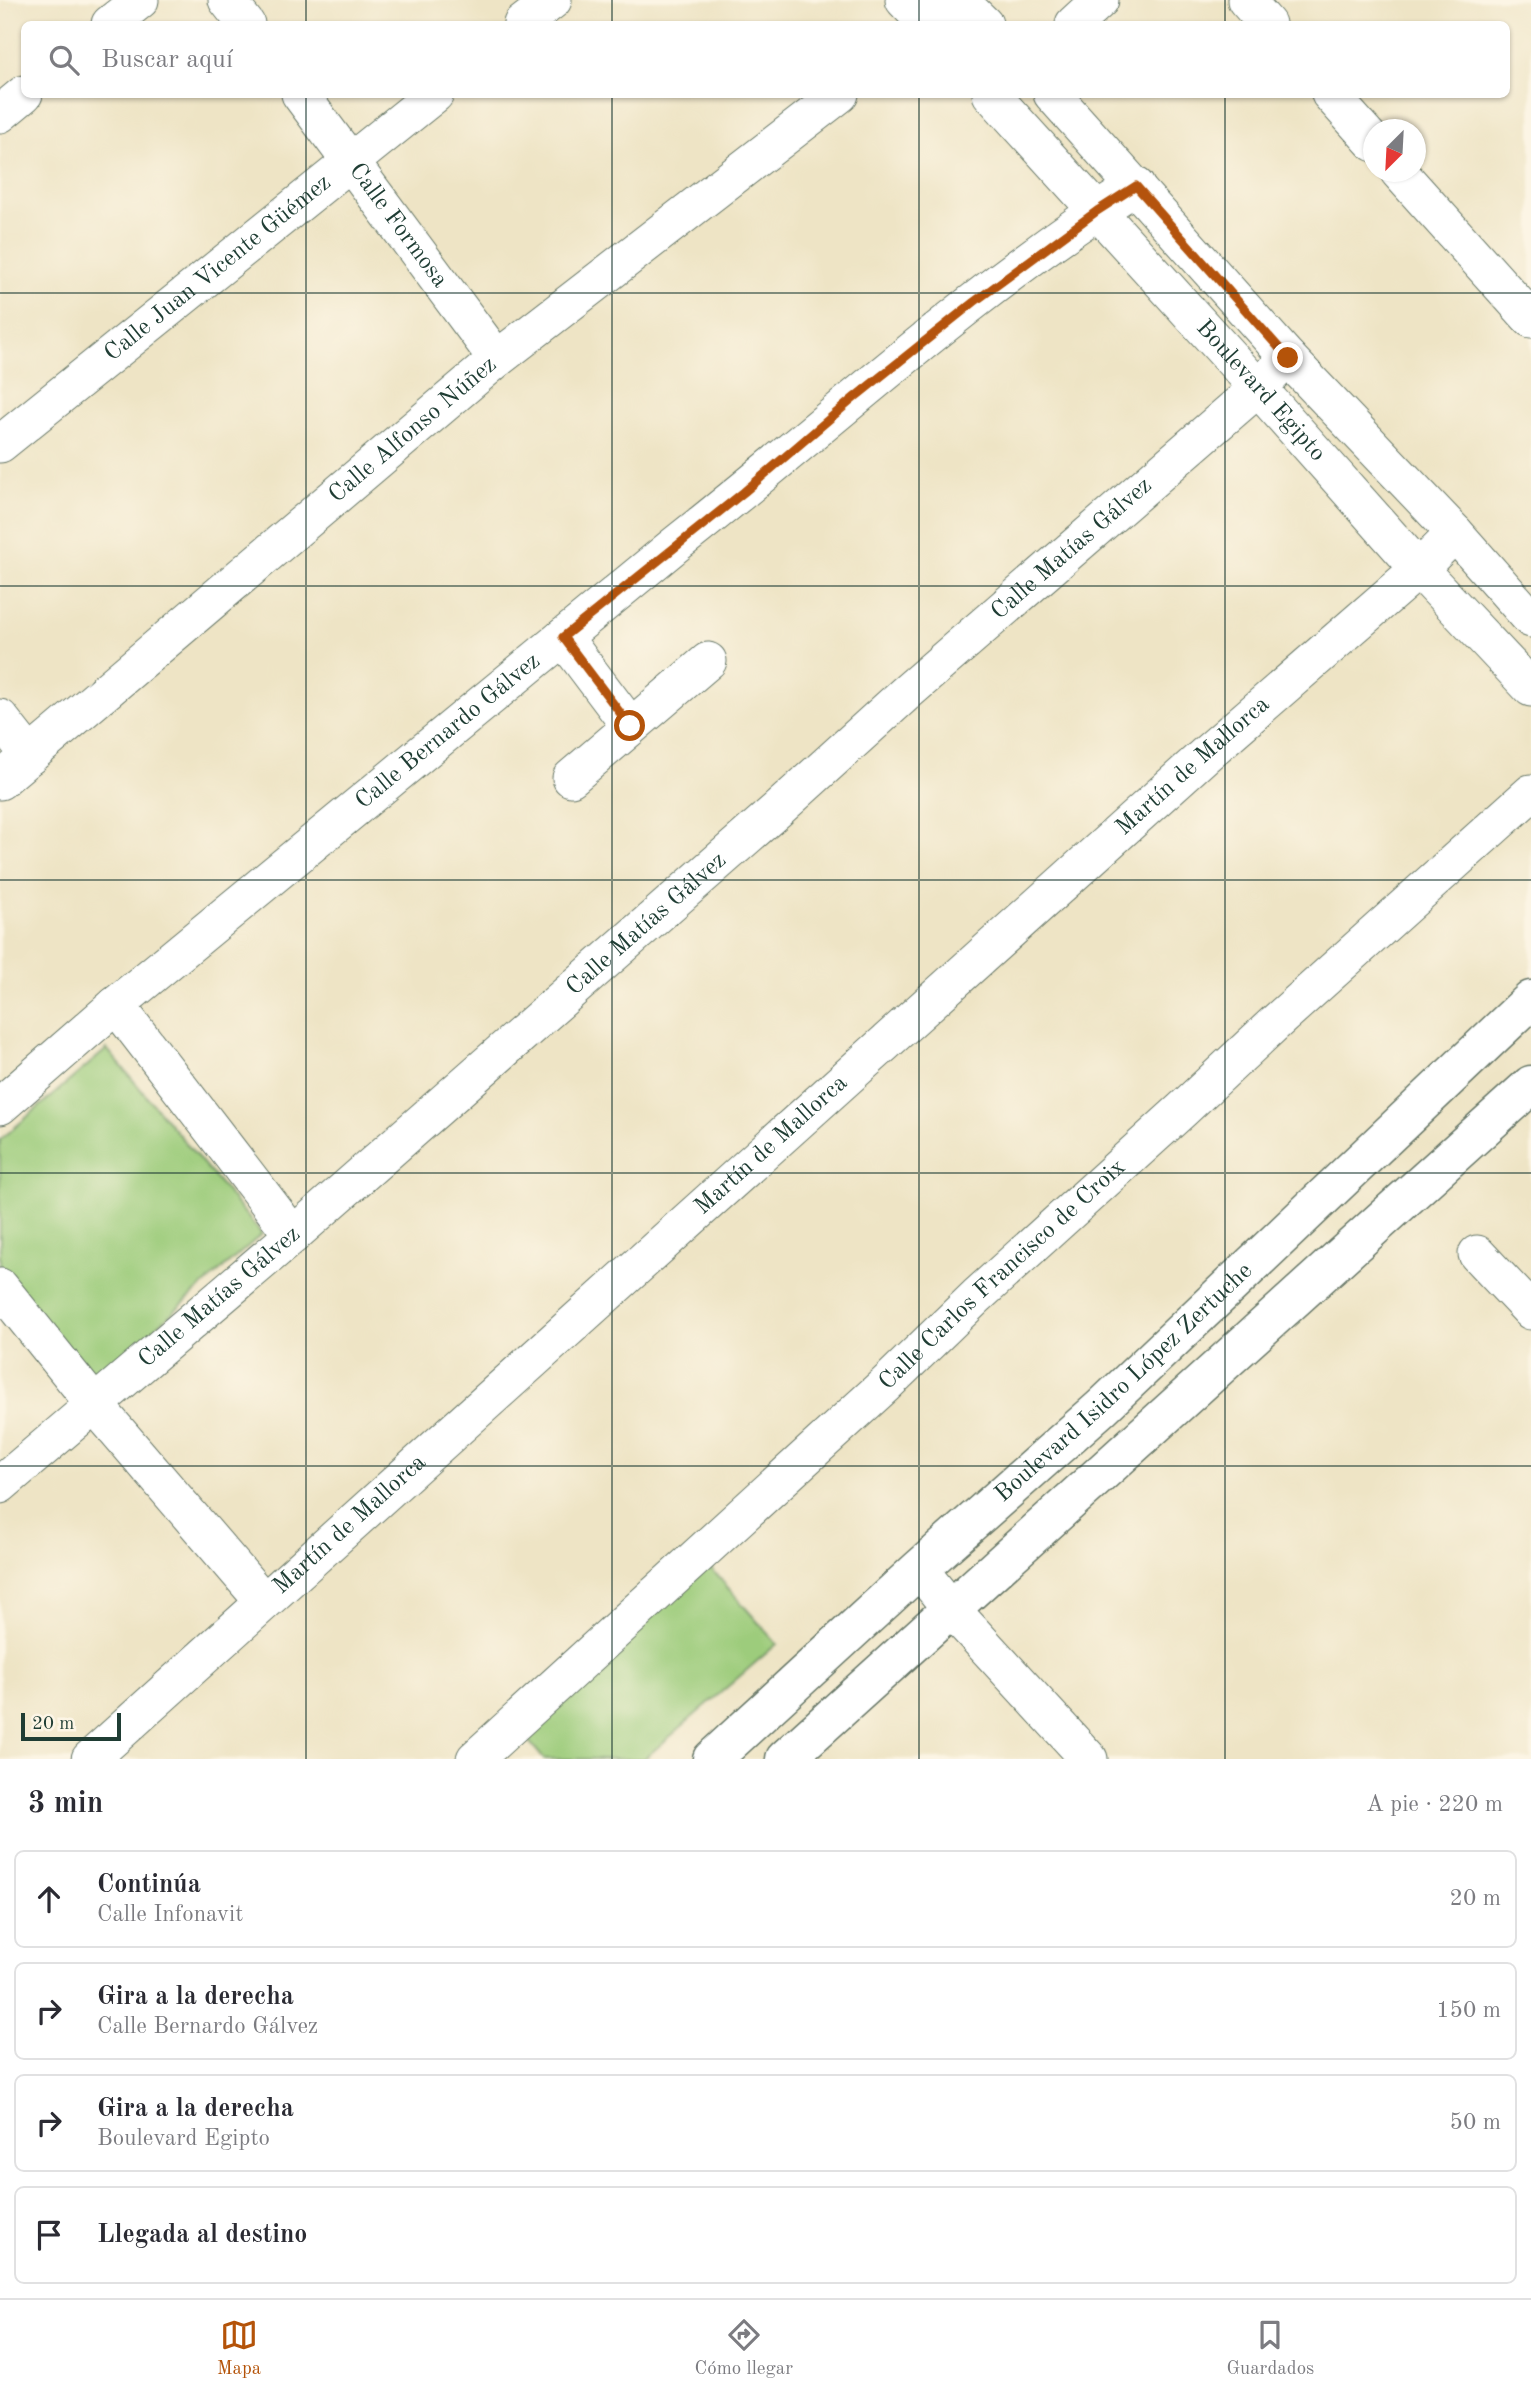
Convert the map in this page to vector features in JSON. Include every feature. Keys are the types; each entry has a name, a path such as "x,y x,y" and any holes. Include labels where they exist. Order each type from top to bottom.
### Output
{"main road":[{"name":"Boulevard Isidro López Zertuche","path":"712,1759 919,1569 1101,1408 1531,1000"},
{"name":"Boulevard Isidro López Zertuche","path":"785,1759 1531,1085"}],"street":[{"path":"114,21 140,0"},
{"path":"227,0 244,21"},
{"path":"526,21 553,0"},
{"path":"904,0 926,21"},
{"path":"933,21 959,0 981,21"},
{"path":"1077,21 1100,0"},
{"path":"1245,0 1265,21"},
{"path":"0,114 21,96"},
{"name":"Calle Formosa","path":"303,98 497,359"},
{"name":"Calle Juan Vicente Güémez","path":"0,444 430,98"},
{"name":"Calle Alfonso Núñez","path":"0,781 497,359 835,98"},
{"name":"Boulevard Egipto","path":"995,98 1419,569 1531,688"},
{"name":"Boulevard Egipto","path":"1056,98 1288,358 1455,533 1531,619"},
{"path":"1334,98 1363,131"},
{"path":"1408,182 1531,319"},
{"name":"Calle Bernardo Gálvez","path":"0,1107 116,1005 563,637 744,492 855,397 974,302 1097,211 1136,186"},
{"name":"Calle Matías Gálvez","path":"0,1485 293,1235 777,810 906,693 1258,388 1288,358"},
{"name":"Martín de Mallorca","path":"90,1759 1205,755 1419,569 1455,533"},
{"path":"563,637 630,726"},
{"path":"571,778 708,661"},
{"path":"0,718 30,756"},
{"name":"Calle Carlos Francisco de Croix","path":"475,1759 885,1385 977,1296 1275,1023 1531,793"},
{"path":"116,1005 293,1235"},
{"path":"1477,1254 1531,1311"},
{"path":"0,1287 95,1405 264,1602"},
{"path":"919,1569 951,1609 1089,1759"}],"green space":[{"path":"107,1049 262,1234 89,1386 0,1280 0,1140"},
{"path":"709,1566 777,1644 644,1759 544,1759 519,1730"}],"route":[{"path":"630,726 563,637 974,302 1097,211 1136,186 1288,358"}]}
